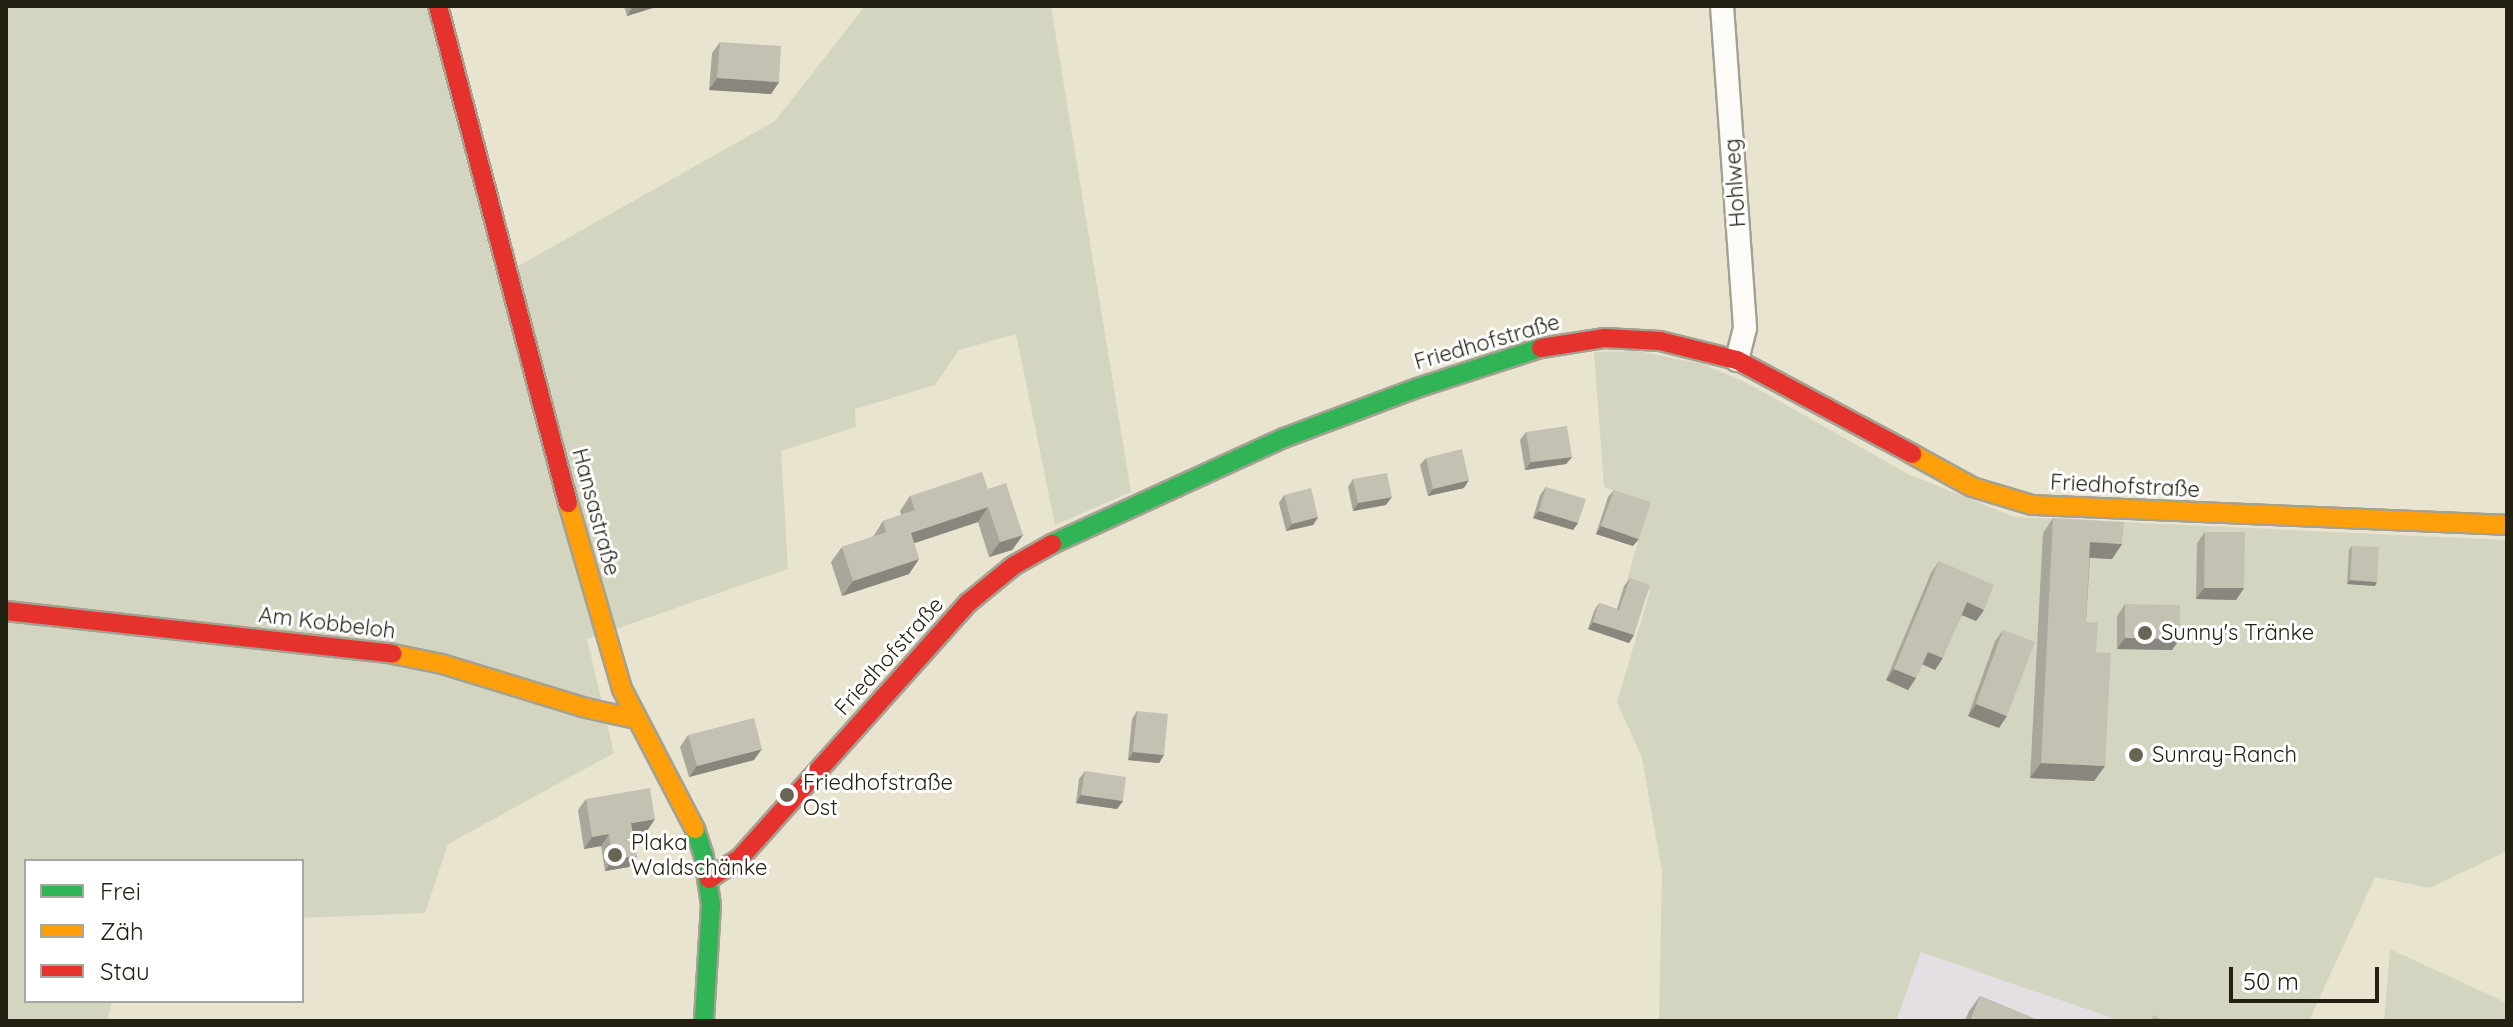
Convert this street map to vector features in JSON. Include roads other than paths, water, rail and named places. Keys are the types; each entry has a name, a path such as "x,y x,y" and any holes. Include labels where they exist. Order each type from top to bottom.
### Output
{"street":[{"name":"Hansastraße","path":"438,6 582,556 622,689 694,826 709,879 711,925 704,1021"},
{"name":"Hohlweg","path":"1722,6 1745,328 1737,360"},
{"name":"Friedhofstraße","path":"709,879 740,858 968,603 995,579 1041,549 1284,438 1417,388 1535,349 1573,341 1635,339 1685,345 1737,360 1960,481 1996,496 2032,505 2507,525"},
{"name":"Am Kobbeloh","path":"6,611 383,652 442,664 586,708 636,719"}],"place":[{"name":"Sunny's Tränke","path":"2145,633"},
{"name":"Sunray-Ranch","path":"2136,755"},
{"name":"Friedhofstraße Ost","path":"787,795"},
{"name":"Plaka Waldschänke","path":"615,855"}]}
